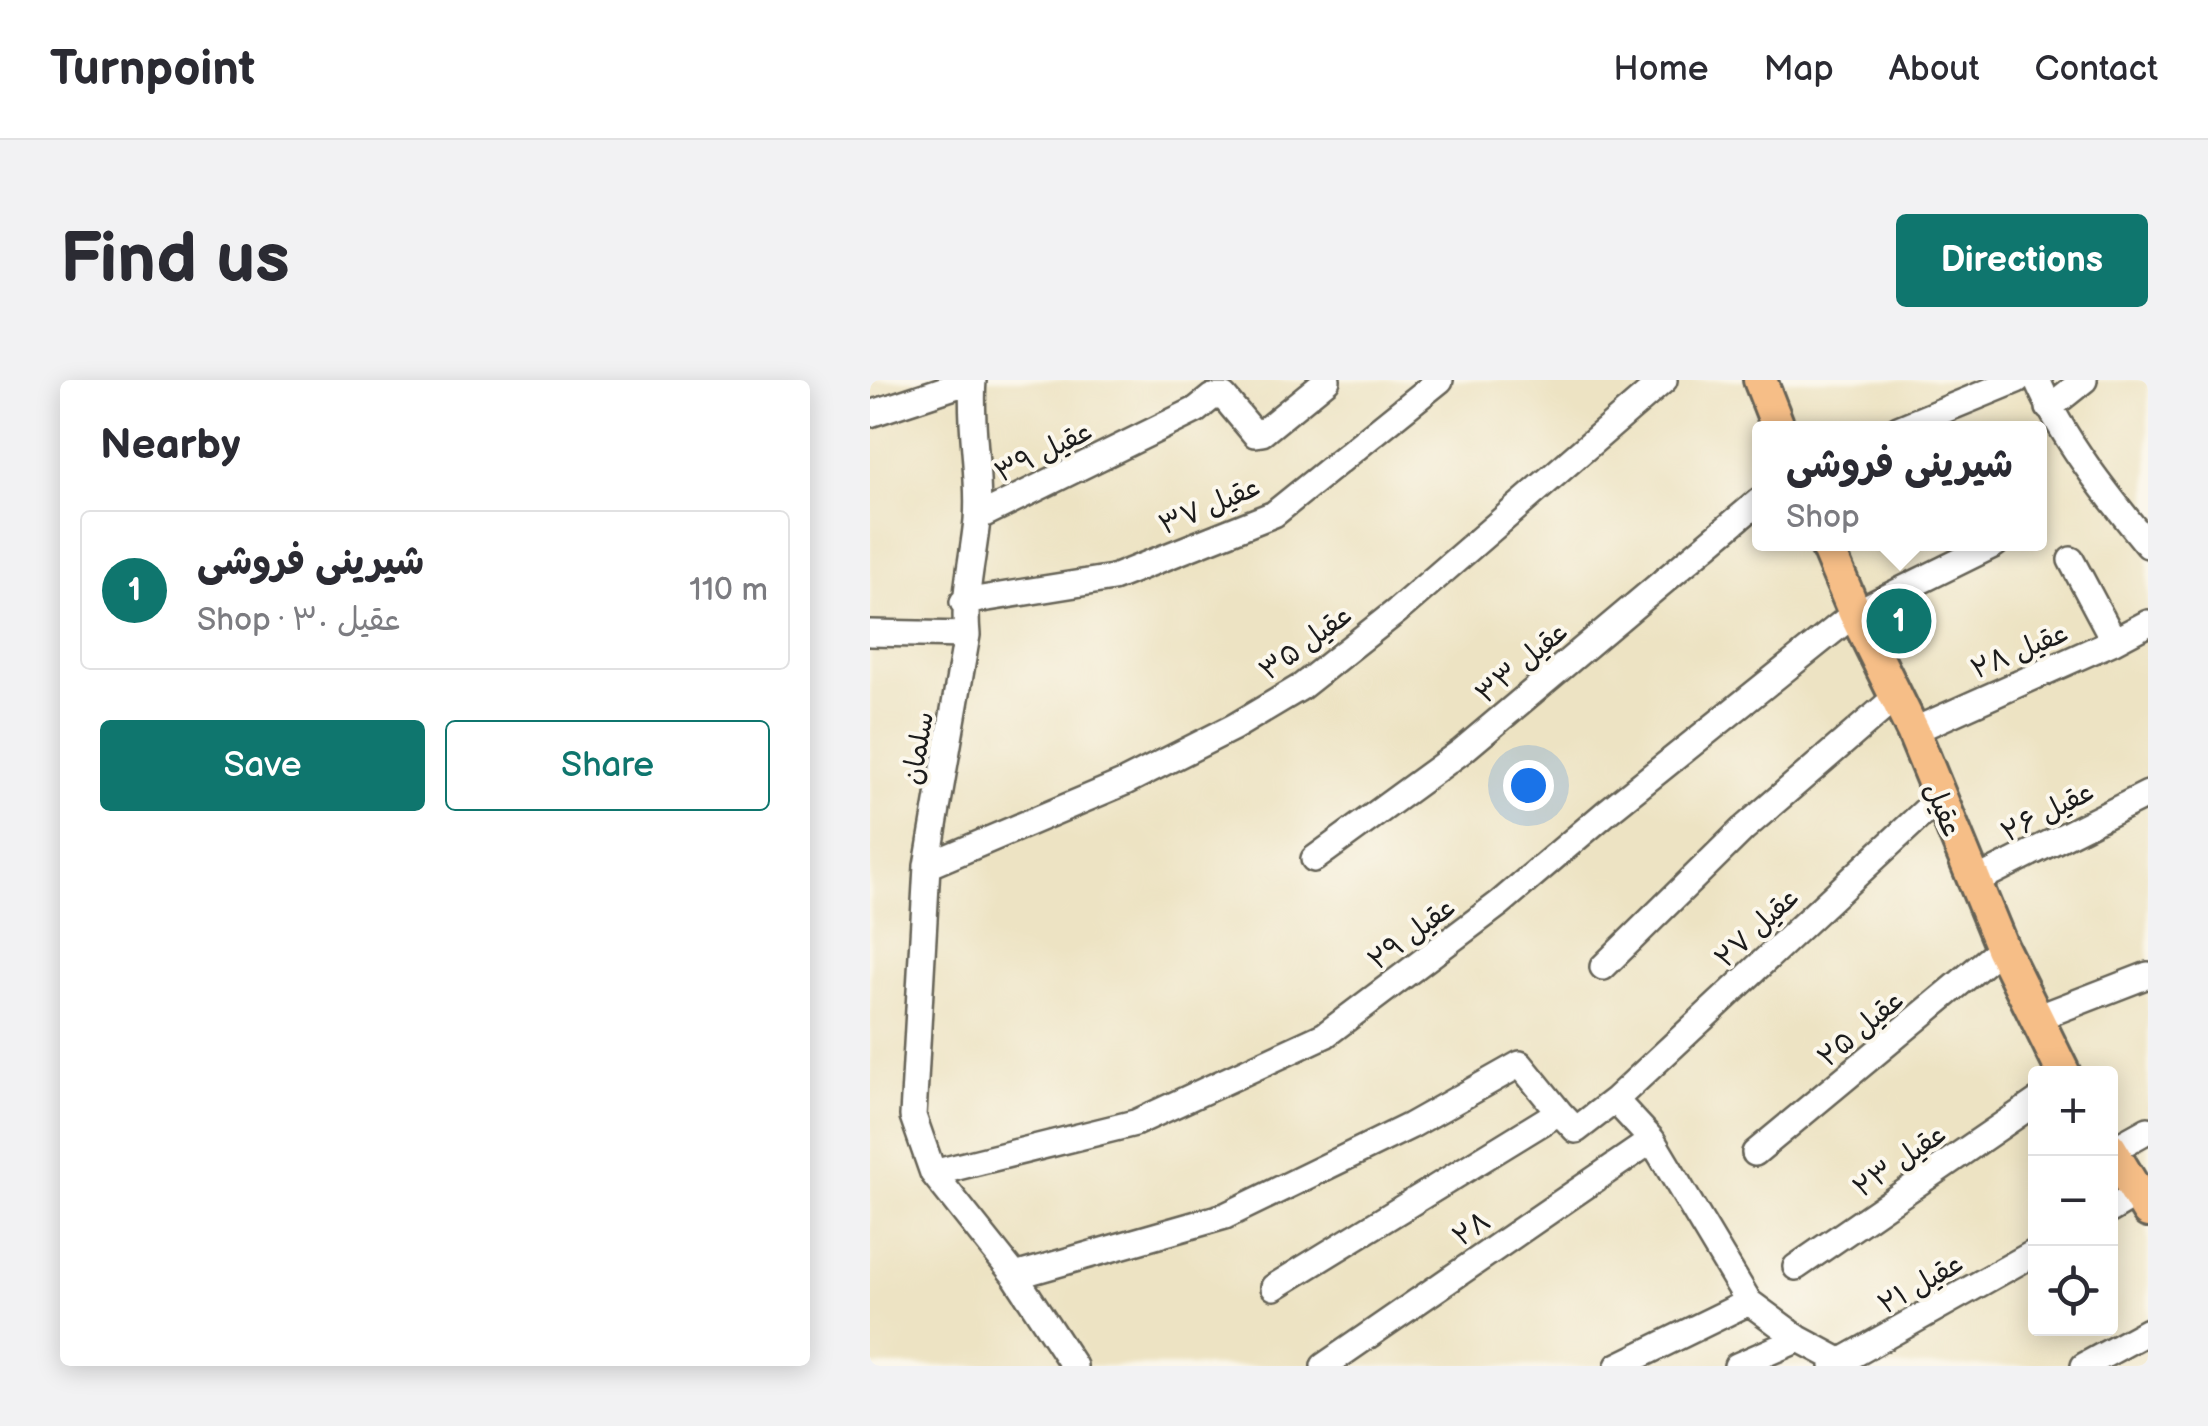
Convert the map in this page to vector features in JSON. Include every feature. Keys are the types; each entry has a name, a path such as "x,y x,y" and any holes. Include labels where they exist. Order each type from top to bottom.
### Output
{"main road":[{"path":"1760,380 1776,421"},
{"name":"عقیل","path":"1829,551 1855,614 1914,731 2002,948 2060,1066"},
{"path":"2114,1156 2132,1205"}],"street":[{"name":"سلمان","path":"973,380 970,415 978,516 964,602 966,635 927,866 913,1116 933,1174 1014,1276 1074,1366"},
{"path":"870,414 973,380"},
{"name":"عقیل ۳۹","path":"978,516 1196,410 1212,397 1224,397 1256,434 1327,380"},
{"name":"عقیل ۳۷","path":"964,602 1113,578 1274,514 1440,380"},
{"name":"عقیل ۳۵","path":"927,866 1125,782 1234,727 1301,687 1397,611 1664,380"},
{"path":"1915,421 2017,380"},
{"path":"2037,380 2049,408 2115,506 2145,534"},
{"path":"2049,408 2084,380"},
{"name":"عقیل ۳۳","path":"1314,860 1462,751 1752,507"},
{"name":"عقیل ۲۹","path":"933,1174 1135,1123 1325,1035 1500,904 1607,812 1855,614 1981,551"},
{"path":"2071,560 2114,641"},
{"name":"۲۸ عقیل","path":"1914,731 2148,622"},
{"path":"870,633 966,635"},
{"path":"1603,967 1743,829 1895,698"},
{"name":"عقیل ۲۶","path":"1973,882 2148,794"},
{"name":"عقیل ۲۷","path":"1559,1112 1576,1130 1615,1100 1939,798"},
{"name":"عقیل ۲۵","path":"1755,1153 2002,948"},
{"path":"2038,1018 2148,975"},
{"path":"1014,1276 1225,1216 1410,1126 1520,1064 1559,1112 1274,1286"},
{"path":"1615,1100 1652,1140 1749,1302 1837,1364"},
{"name":"عقیل ۲۳","path":"1796,1268 2028,1108"},
{"path":"2118,1145 2148,1130"},
{"name":"۲۸","path":"1324,1366 1652,1140"},
{"name":"عقیل ۲۱","path":"1837,1364 2028,1257"},
{"path":"1618,1366 1749,1302"},
{"path":"2084,1366 2148,1332"},
{"path":"1738,1366 1799,1339"}],"place":[{"name":"شیرینی فروشی","path":"1899,621"}]}
